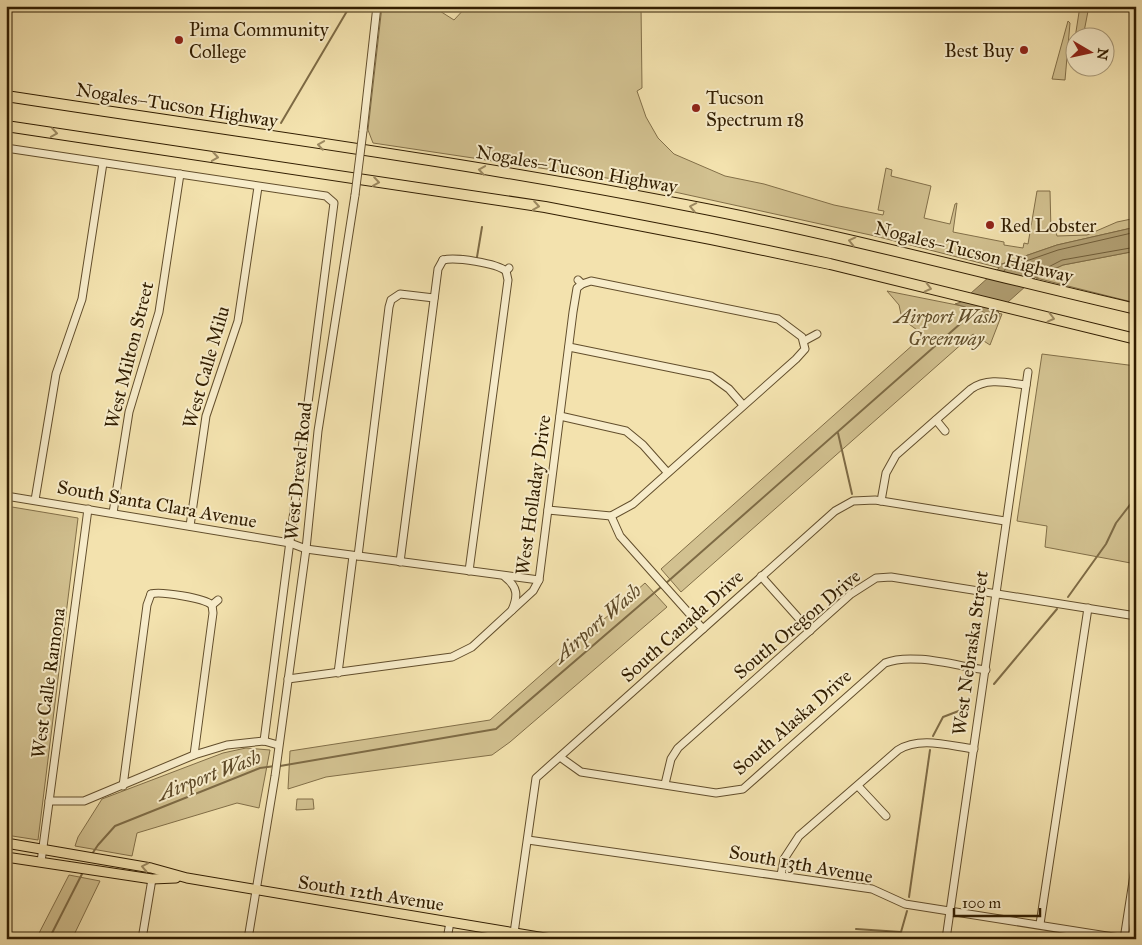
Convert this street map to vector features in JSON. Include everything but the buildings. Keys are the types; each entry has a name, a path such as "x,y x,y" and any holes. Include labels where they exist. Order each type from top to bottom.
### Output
{"highway":[{"name":"Nogales–Tucson Highway","path":"6,96 577,184 748,218 994,274 1136,309"},
{"path":"6,126 545,207 821,262 1136,339"}],"main road":[{"name":"South 12th Avenue","path":"6,843 151,868 186,878 551,939"},
{"name":"South 12th Avenue","path":"6,857 152,879 186,878"}],"street":[{"name":"West Drexel Road","path":"248,939 275,776 306,549 318,431 355,195 377,6"},
{"path":"6,148 258,187"},
{"path":"35,500 56,374 83,292 103,162"},
{"name":"West Milton Street","path":"113,513 129,412 159,312 180,174"},
{"name":"West Drexel Road","path":"258,187 326,196 332,199 335,208 264,741"},
{"name":"West Calle Milu","path":"190,526 206,416 238,321 258,187"},
{"path":"400,562 438,269 441,258 453,259 498,266 508,270 469,571"},
{"name":"West Holladay Drive","path":"288,679 452,657 472,647 530,596 539,580 576,293 580,282 591,281 778,319 797,332 804,341"},
{"path":"338,673 392,294 434,298"},
{"path":"548,510 611,516 632,504 802,354 805,349 804,341 817,334"},
{"path":"570,347 711,376 729,389 743,405"},
{"name":"West Nebraska Street","path":"946,939 1028,372"},
{"path":"881,501 886,473 896,455 972,389 983,383 998,381 1026,385"},
{"path":"560,416 626,431 643,445 667,472"},
{"path":"936,420 945,431"},
{"name":"South Santa Clara Avenue","path":"6,496 290,543 306,549 539,580"},
{"name":"South Canada Drive","path":"514,933 536,778 844,504 853,501 881,501 1005,521"},
{"name":"West Calle Ramona","path":"41,862 88,509"},
{"path":"611,516 620,536 670,595 703,629"},
{"path":"502,575 515,586 517,599 512,612"},
{"path":"762,576 810,631"},
{"name":"South Oregon Drive","path":"665,784 671,759 678,748 851,594 876,578 891,577 995,592 1136,616"},
{"path":"123,786 149,592 215,602 194,755"},
{"path":"1040,924 1088,608"},
{"name":"South Alaska Drive","path":"560,757 581,772 716,793 743,789 879,667 893,660 911,659 986,670"},
{"path":"49,801 84,801 194,755 227,745 264,741 278,745"},
{"path":"781,874 784,860 799,836 898,750 910,744 928,743 974,750"},
{"path":"858,786 886,816"},
{"name":"South 13th Avenue","path":"528,840 781,874 872,889 897,902 1125,939"},
{"path":"1125,939 1136,862"},
{"path":"142,939 152,879"},
{"path":"447,939 450,922"}],"green space":[{"path":"382,6 432,6 454,20 467,6 641,6 642,88 637,91 646,117 658,138 674,154 725,176 764,184 834,205 883,215 884,211 878,210 886,168 892,170 891,176 931,186 924,218 950,224 955,204 957,203 953,232 1004,242 1004,245 1023,248 1024,243 1028,244 1037,191 1050,191 1051,231 1056,232 1057,236 1087,235 1117,222 1136,218 1136,227 1057,245 999,265 1000,268 875,236 620,180 373,143 368,130"},
{"path":"1080,6 1089,6 1085,28 1077,28"},
{"path":"1068,21 1070,23 1070,28 1066,28"},
{"path":"1064,36 1065,80 1052,79"},
{"path":"1136,251 1136,303 1036,278 1063,265"},
{"name":"Airport Wash Greenway","path":"887,291 1002,314 990,345 973,334 681,592 661,569 924,335 902,319 899,305"},
{"path":"1042,354 1136,366 1136,564 1045,547 1047,526 1017,521"},
{"path":"6,506 78,518 38,840 6,835"},
{"path":"645,583 667,607 510,742 492,755 326,777 288,789 290,751 490,720"},
{"path":"246,748 270,750 259,808 237,803 137,833 132,856 75,846 78,837 102,799 223,753"},
{"path":"297,799 313,799 314,809 296,810"},
{"path":"69,875 100,881 72,939 36,939"}],"water":[{"path":"1136,227 1136,251 1063,265 1036,277 998,311 1000,317 955,304 961,302 999,268 999,265 1057,245"}],"waterway":[{"path":"281,123 350,6"},
{"path":"477,257 482,227"},
{"name":"Airport Wash","path":"665,584 977,309"},
{"path":"838,433 852,494"},
{"path":"1068,597 1106,544 1116,523 1136,497"},
{"name":"Airport Wash","path":"280,766 496,729 661,587"},
{"path":"994,684 1057,609"},
{"path":"933,736 943,717 969,707"},
{"path":"909,897 930,750"},
{"name":"Airport Wash","path":"92,854 115,826 260,768 275,766"},
{"name":"Airport Wash","path":"49,939 83,872"},
{"path":"856,929 901,932 907,911"}],"place":[{"name":"Pima Community College","path":"179,40"},
{"name":"Best Buy","path":"1024,50"},
{"name":"Tucson Spectrum 18","path":"696,108"},
{"name":"Red Lobster","path":"990,225"}]}
